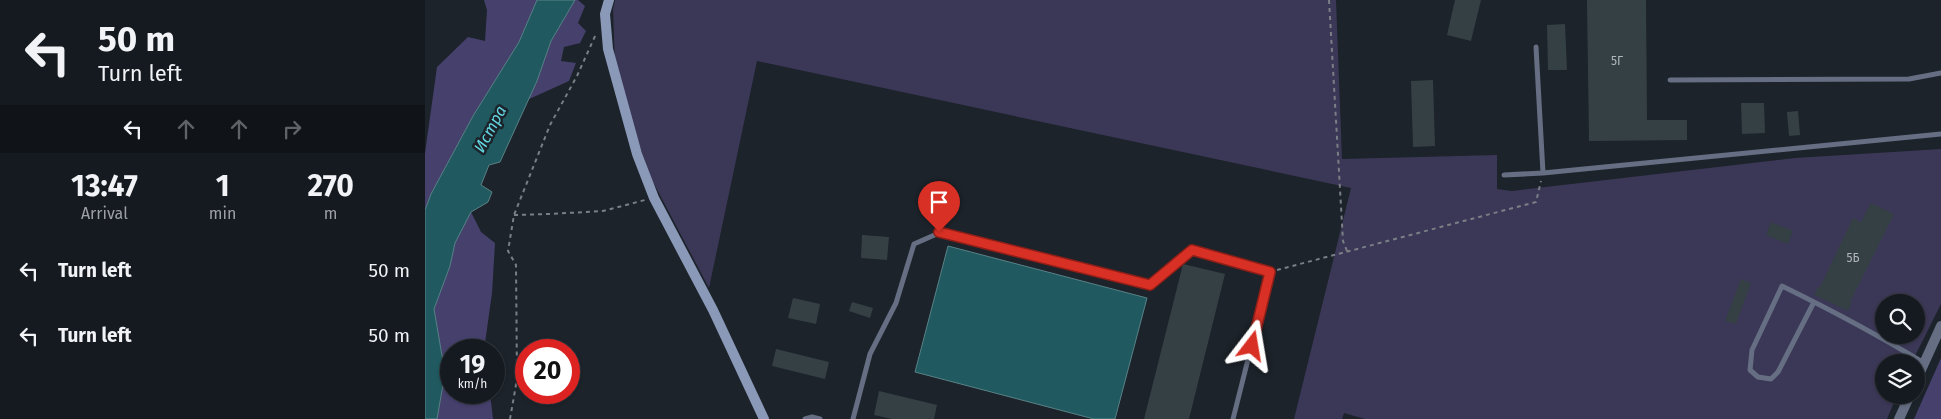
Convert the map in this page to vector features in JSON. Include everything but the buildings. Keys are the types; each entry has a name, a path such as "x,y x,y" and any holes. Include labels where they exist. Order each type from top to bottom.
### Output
{"street":[{"path":"609,0 605,14 607,49 637,154 654,198 713,310 764,419"},
{"path":"1925,361 1941,326"},
{"path":"1899,419 1906,404"}],"lane":[{"path":"1536,48 1543,173"},
{"path":"1670,80 1909,78 1941,73"},
{"path":"1504,175 1543,173 1941,134"},
{"path":"853,419 870,354 896,303 914,244 939,232 1150,285 1192,250 1270,272 1233,419"},
{"path":"1814,302 1778,372 1771,379 1758,377 1750,370 1751,350 1782,286 1814,302 1869,330 1909,354"},
{"path":"805,419 812,417 820,419"}],"path":[{"path":"1329,0 1343,241 1347,251"},
{"path":"510,419 517,379 516,265 509,251 514,215 550,125 577,76 597,32"},
{"path":"1270,272 1536,202 1543,173"},
{"path":"514,215 603,211 654,198"}],"shaded area":[{"path":"484,0 537,0 519,42 473,116 431,194 425,210 425,153 437,67 468,37 485,41 487,10"},
{"path":"575,0 578,0 585,6 578,23 586,31 580,43 564,47 561,61 576,63 569,81 527,100 537,81 551,41"},
{"path":"615,0 1336,0 1342,159 1497,155 1497,189 1512,191 1795,158 1941,149 1941,304 1925,336 1925,294 1875,294 1875,344 1921,344 1916,354 1875,354 1875,404 1893,404 1887,419 1365,419 1344,413 1342,419 1294,419 1351,188 757,61 709,288 652,180 622,98 615,67 613,9"},
{"path":"471,212 481,232 495,243 492,293 486,339 440,339 440,344 434,309 450,266 455,243"},
{"path":"1941,358 1941,419 1914,419 1921,404 1925,404 1925,394"},
{"path":"440,402 440,404 491,404 493,419 437,419"}],"water":[{"name":"Истра","path":"537,0 575,0 551,41 537,81 500,162 489,165 481,185 492,192 488,202 471,212 455,243 450,266 434,309 440,344 440,402 437,419 425,419 425,210 431,194 473,116 519,42"},
{"path":"948,246 1147,298 1115,419 1094,419 915,372"}],"route":[{"path":"939,232 1150,285 1192,250 1270,272 1252,346"}]}
